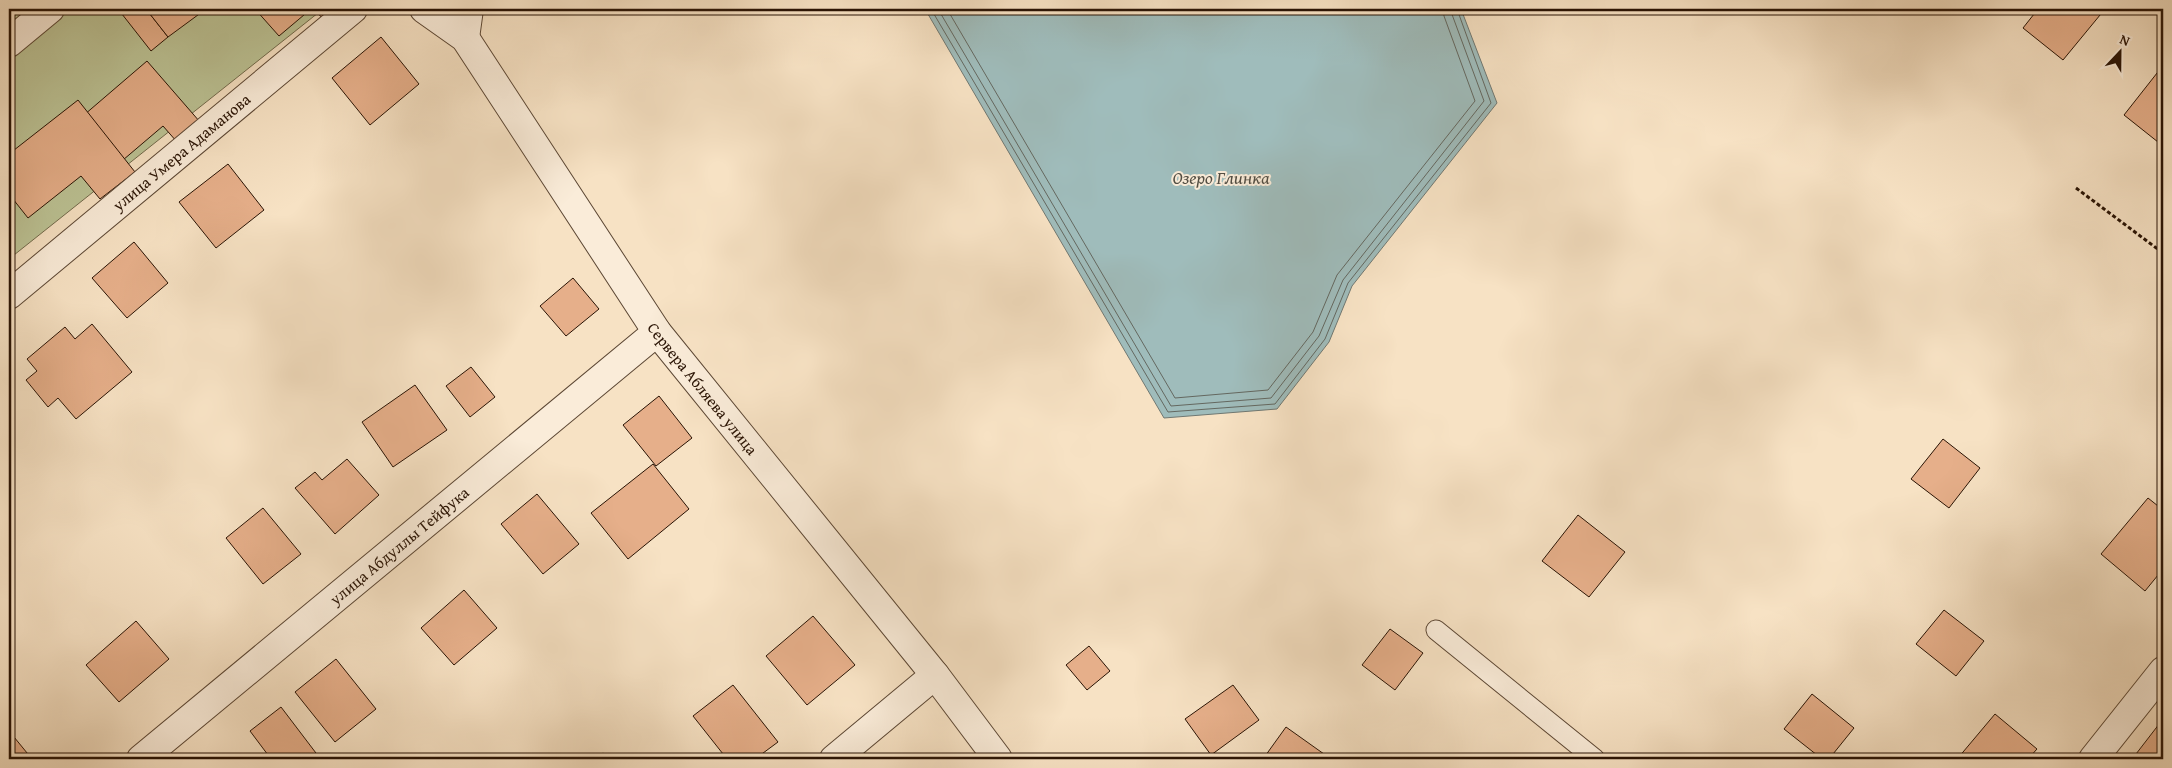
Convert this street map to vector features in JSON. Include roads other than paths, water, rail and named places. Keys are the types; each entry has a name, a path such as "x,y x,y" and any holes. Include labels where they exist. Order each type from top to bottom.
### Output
{"street":[{"path":"9,43 50,9"},
{"name":"улица Умера Адаманова","path":"9,295 353,9"},
{"name":"Сервера Абляева улица","path":"424,9 465,38 656,332 935,675 998,759"},
{"path":"465,38 469,9"},
{"name":"улица Абдуллы Тейфука","path":"141,759 656,332"},
{"path":"2093,759 2163,671"},
{"path":"834,759 935,675"}],"lane":[{"path":"1436,630 1594,759"}],"water":[{"name":"Озеро Глинка","path":"925,9 1461,9 1497,103 1352,286 1329,342 1277,409 1164,418"}]}
